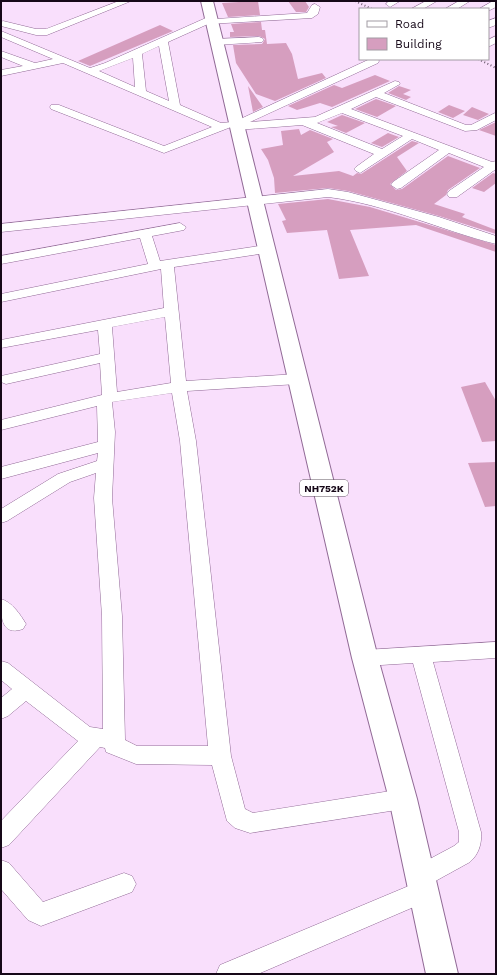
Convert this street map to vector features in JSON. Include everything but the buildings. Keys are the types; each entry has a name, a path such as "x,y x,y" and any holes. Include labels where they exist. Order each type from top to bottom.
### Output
{"highway":[{"name":"NH752K","path":"211,21 232,125 255,202 365,658 403,799 442,974"}],"street":[{"path":"2,29 47,32 127,1"},
{"path":"418,8 433,1"},
{"path":"452,8 466,1"},
{"path":"486,8 496,3"},
{"path":"90,71 211,21 309,16 313,14 315,7"},
{"path":"211,21 259,40"},
{"path":"2,29 65,60 175,107 232,125 305,122 321,119 395,84"},
{"path":"163,40 175,107"},
{"path":"137,52 141,92"},
{"path":"1,54 33,66"},
{"path":"1,73 65,60"},
{"path":"55,107 164,150 232,125 374,61"},
{"path":"375,93 465,128 473,128 495,116"},
{"path":"342,109 410,136 495,165"},
{"path":"305,122 383,154"},
{"path":"360,169 410,136"},
{"path":"397,185 448,149"},
{"path":"453,194 495,165"},
{"path":"1,228 328,193 344,195 435,220 496,240"},
{"path":"1,260 180,227"},
{"path":"145,233 161,265 172,311 179,387 189,449 220,756 235,814 239,819 245,822 253,823 403,799"},
{"path":"1,298 161,265 266,248"},
{"path":"1,344 172,311"},
{"path":"1,837 105,739 112,616 103,498 106,455 107,399 105,324"},
{"path":"6,379 107,357"},
{"path":"1,425 54,410 107,399 179,387 297,379"},
{"path":"1,473 106,455"},
{"path":"1,517 64,478 106,455"},
{"path":"1,606 16,624"},
{"path":"365,658 496,650"},
{"path":"229,974 421,885 467,850 470,841 470,832 421,655"},
{"path":"1,669 83,734 105,739 114,745 136,755 220,756"},
{"path":"1,710 26,689"},
{"path":"1,871 36,912 41,914 124,884"}],"railway":[{"path":"355,1 370,8"},
{"path":"480,60 496,68"}]}
